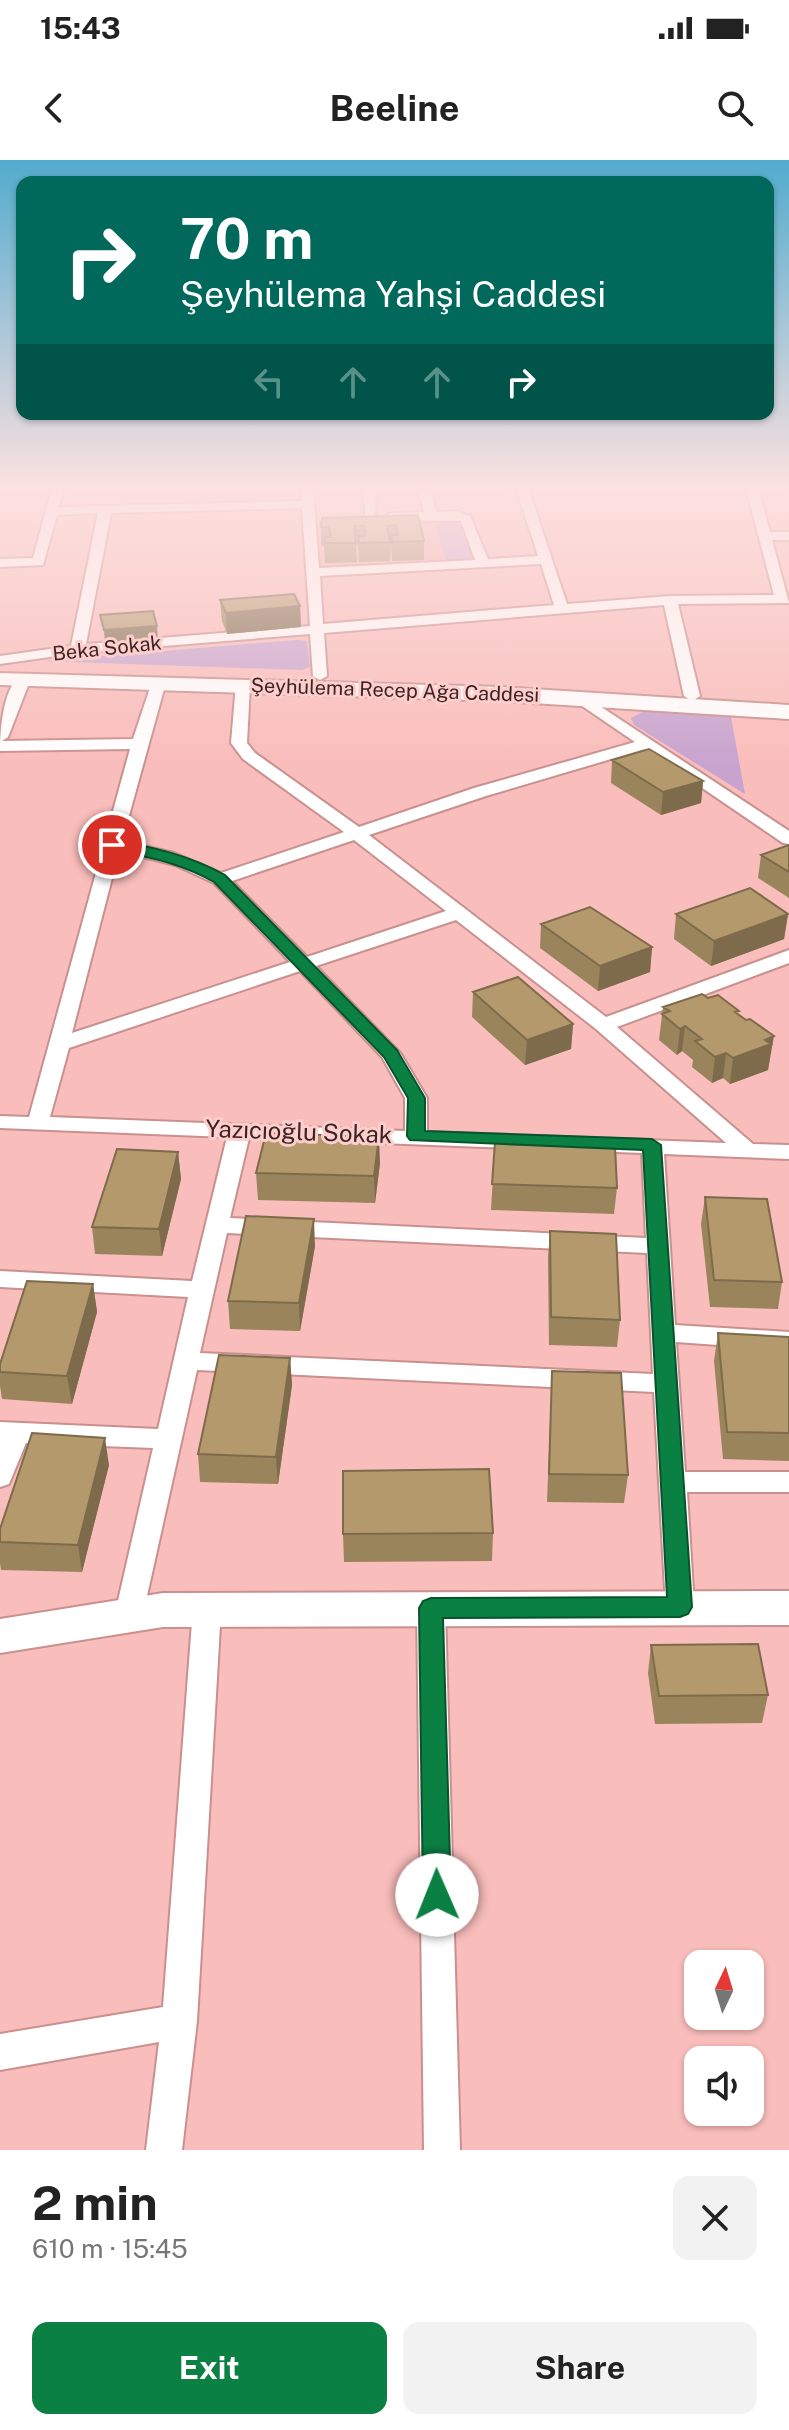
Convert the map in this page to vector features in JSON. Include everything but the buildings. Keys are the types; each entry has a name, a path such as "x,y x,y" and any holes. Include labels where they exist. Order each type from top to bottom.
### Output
{"street":[{"path":"78,649 91,581"},
{"path":"312,581 320,676"},
{"path":"552,581 562,609"},
{"name":"Beka Sokak","path":"0,660 78,649 670,600 786,599"},
{"path":"670,600 692,696"},
{"name":"Şeyhülema Recep Ağa Caddesi","path":"0,669 320,676 789,701"},
{"path":"0,737 24,678"},
{"name":"Şeyhülema Recep Ağa Caddesi","path":"0,679 243,684 580,698 789,712"},
{"path":"38,1124 139,744 159,682"},
{"path":"243,684 239,743 249,756 355,832 603,1025 747,1150"},
{"path":"580,698 789,839"},
{"path":"0,746 139,744"},
{"path":"220,879 355,832 646,744"},
{"path":"112,845 153,851 193,864 220,879 391,1054 416,1098 416,1136"},
{"path":"59,1044 459,913"},
{"path":"603,1025 789,956"},
{"name":"Yazıcıoğlu Sokak","path":"0,1122 789,1152"},
{"path":"129,1614 170,1439 200,1290 240,1129"},
{"path":"652,1145 680,1607"},
{"path":"216,1225 658,1246"},
{"path":"0,1279 200,1290"},
{"path":"664,1333 789,1341"},
{"path":"186,1361 667,1384"},
{"path":"0,1477 8,1433 170,1439"},
{"path":"673,1482 789,1482"},
{"path":"431,1608 442,2150"},
{"path":"0,1636 129,1614 207,1609 789,1608"},
{"path":"164,2150 179,2021 207,1609"},
{"path":"0,2052 179,2021"}],"shaded area":[{"path":"307,641 310,667 302,670 43,661"},
{"path":"646,710 731,717 745,794 634,725 631,718"}],"route":[{"path":"112,845 153,851 193,864 220,879 391,1054 416,1098 416,1136 652,1145 680,1607 431,1608 437,1895"}]}
